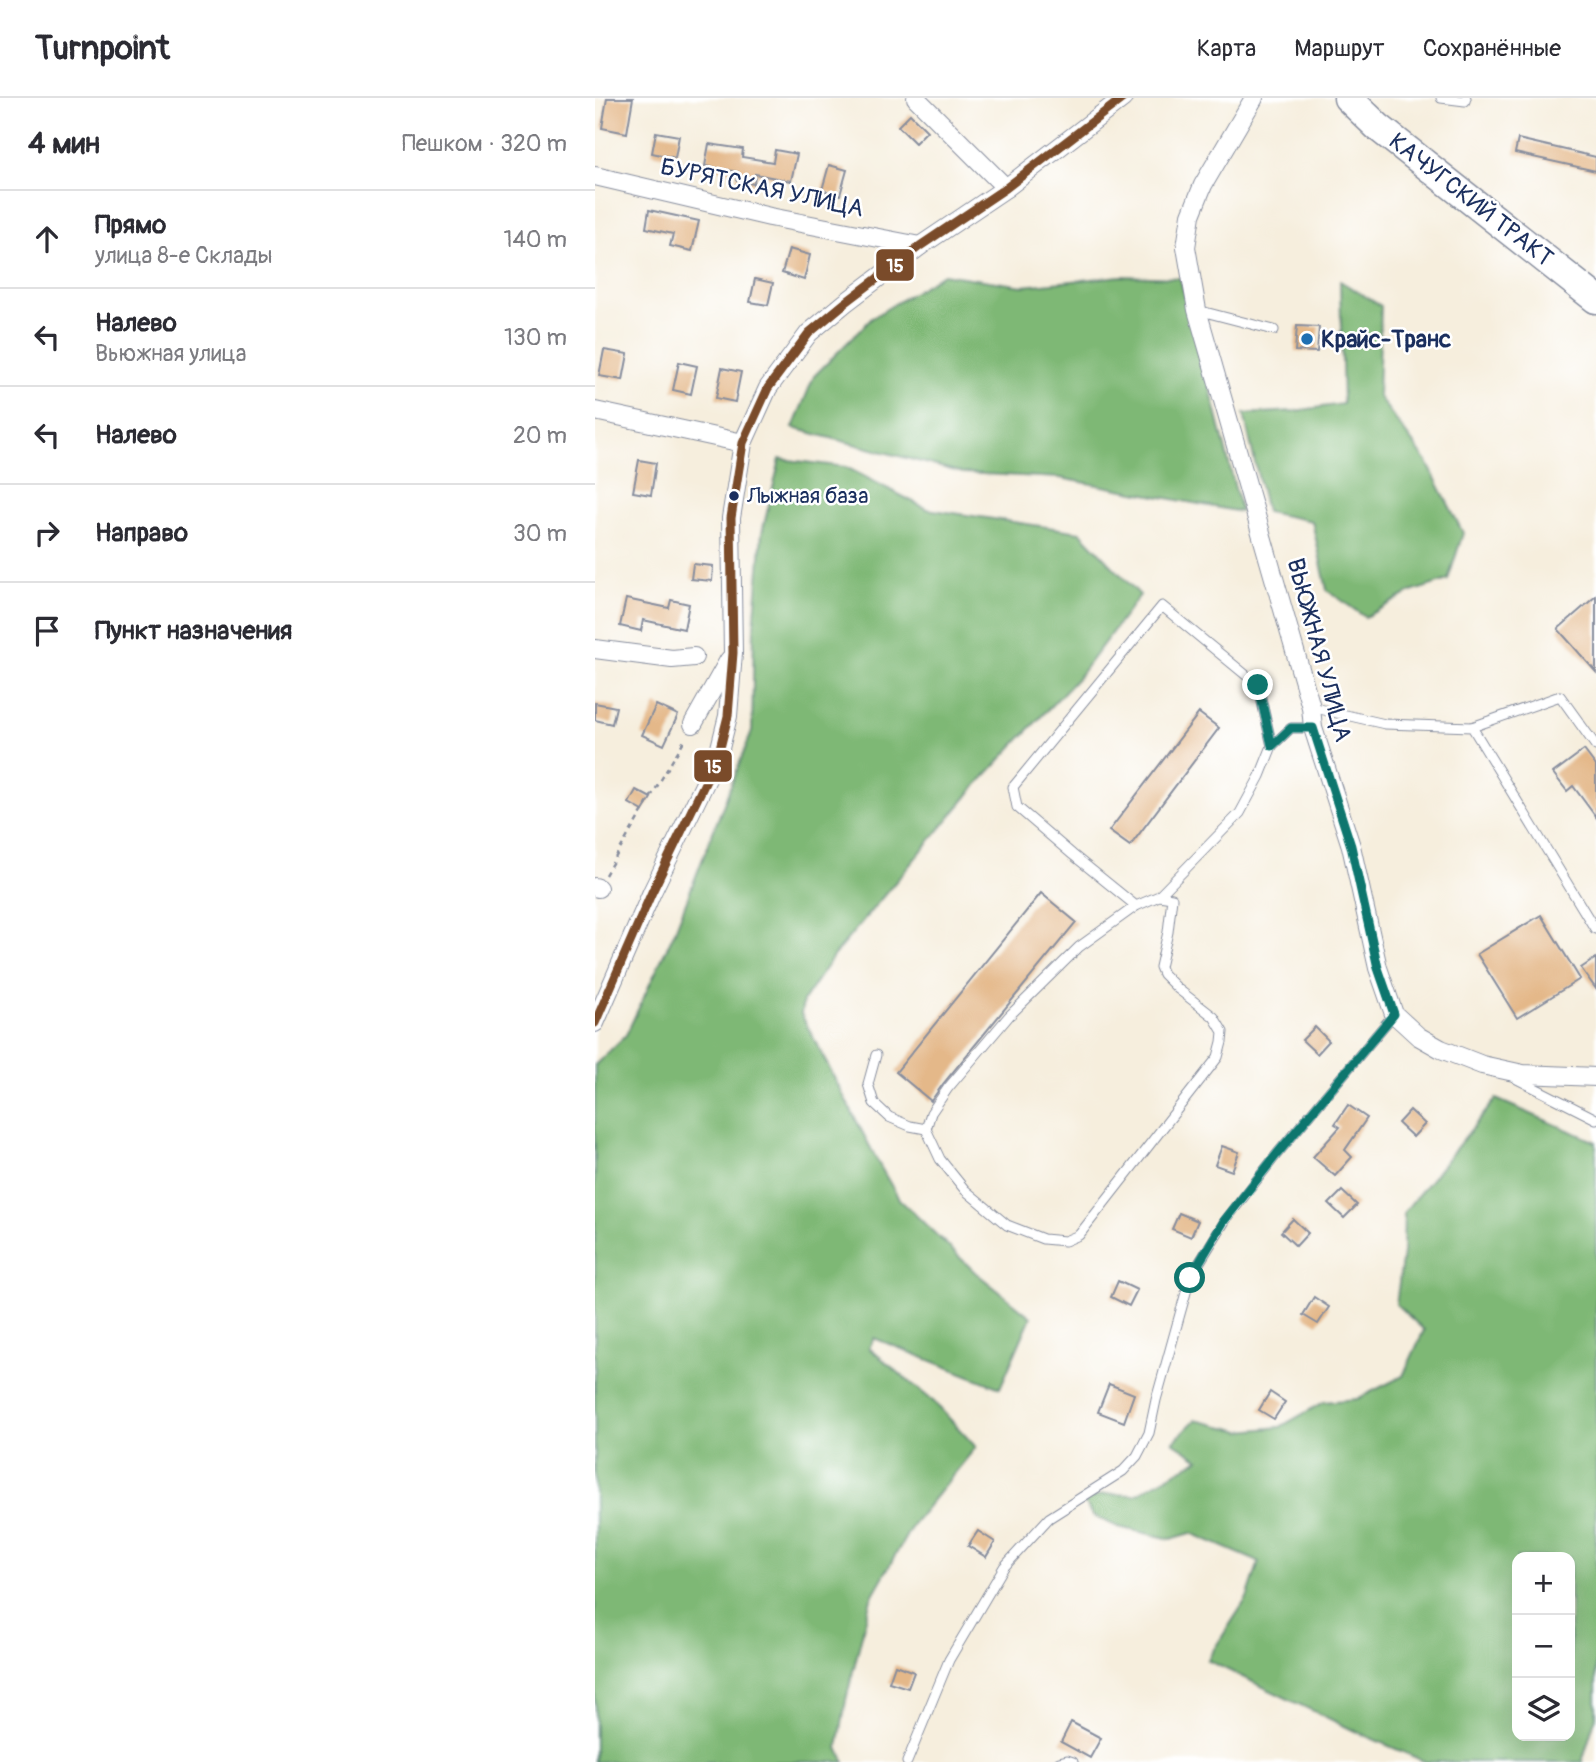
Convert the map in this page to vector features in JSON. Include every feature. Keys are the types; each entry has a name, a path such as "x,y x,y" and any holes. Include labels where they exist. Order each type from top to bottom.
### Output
{"main road":[{"name":"КАЧУГСКИЙ ТРАКТ","path":"1355,100 1378,127 1596,299"}],"street":[{"path":"916,98 1006,188"},
{"path":"595,1023 652,892 718,756 728,716 733,653 731,518 743,443 768,388 809,333 845,303 920,246 1006,188 1123,98"},
{"name":"ВЬЮЖНАЯ УЛИЦА","path":"1254,98 1203,185 1191,215 1187,247 1197,310 1311,707 1313,728 1351,846 1378,968 1394,1014 1418,1036 1441,1049 1482,1065 1523,1074 1596,1077"},
{"name":"БУРЯТСКАЯ УЛИЦА","path":"595,176 770,217 920,246"},
{"path":"595,411 743,443"},
{"path":"595,649 672,659 694,657"},
{"path":"694,724 733,653"}],"lane":[{"path":"1441,98 1465,101 1466,98"},
{"path":"1197,310 1274,330"},
{"path":"1136,906 1017,807 1013,787 1163,606 1258,685 1272,746"},
{"path":"1311,707 1385,724 1472,727 1560,696 1596,746"},
{"path":"1472,727 1595,929"},
{"path":"1159,896 1172,898 1160,967 1163,974 1178,989 1214,1017 1223,1032 1218,1057 1079,1235 1065,1241 1043,1239 1006,1225 965,1189 940,1159 926,1129 931,1113 948,1088 1009,1016 1079,947 1136,906 1159,896 1240,813 1260,776 1272,746 1291,728 1313,728"},
{"path":"908,1762 949,1660 1004,1567 1049,1518 1123,1471 1137,1456 1149,1433 1190,1278 1224,1221 1394,1014"},
{"path":"876,1055 868,1084 874,1104 889,1117 926,1129"},
{"path":"1497,1068 1596,1119"},
{"path":"1059,1762 1073,1762"}],"path":[{"path":"596,887 694,724"}],"green space":[{"path":"943,274 1023,286 1121,276 1180,278 1241,512 1060,478 963,473 793,428 814,376 872,318"},
{"path":"1340,281 1381,306 1378,396 1427,462 1463,533 1448,580 1411,592 1365,617 1327,590 1312,521 1266,512 1244,414 1295,411 1343,404"},
{"path":"780,459 846,467 927,509 1080,532 1140,595 1080,675 975,787 834,955 803,1001 801,1014 899,1199 975,1272 1031,1317 1000,1388 874,1338 869,1348 934,1402 976,1447 913,1524 871,1598 846,1700 838,1748 845,1762 595,1762 595,1065 626,1035 674,933 752,731 754,627 762,533"},
{"path":"1496,1099 1596,1142 1596,1716 1582,1762 1426,1762 1207,1660 1247,1598 1259,1562 1191,1533 1171,1539 1118,1527 1092,1515 1083,1500 1103,1494 1135,1495 1199,1459 1173,1442 1195,1420 1242,1431 1280,1427 1324,1402 1357,1399 1403,1376 1424,1330 1396,1304 1403,1253 1404,1212"}],"building":[{"path":"607,98 633,98 627,133 602,128"},
{"path":"910,114 927,131 915,143 898,126"},
{"path":"656,132 679,136 675,158 652,153"},
{"path":"1518,139 1596,157 1596,171 1515,153"},
{"path":"709,144 743,149 742,157 773,162 775,150 797,154 791,181 755,174 754,184 737,181 738,172 705,166"},
{"path":"829,165 847,170 840,195 822,190"},
{"path":"649,210 699,221 692,251 670,246 673,234 646,228"},
{"path":"789,249 810,255 804,280 782,273"},
{"path":"755,279 773,283 768,305 750,302"},
{"name":"Крайс-Транс","path":"1297,326 1319,327 1317,352 1295,351"},
{"path":"604,350 628,354 623,380 599,376"},
{"path":"679,362 697,366 691,394 673,390"},
{"path":"722,368 741,372 735,402 716,398"},
{"path":"639,460 656,463 651,495 633,492"},
{"path":"693,564 713,566 712,581 691,579"},
{"path":"1596,596 1596,672 1558,629"},
{"path":"626,599 669,608 671,600 689,604 684,629 643,620 641,631 620,626"},
{"path":"595,703 616,707 612,724 595,720"},
{"path":"656,705 678,715 664,745 642,735"},
{"path":"1199,713 1219,728 1130,846 1109,831"},
{"path":"1584,750 1596,766 1596,817 1573,786 1567,791 1553,773"},
{"path":"636,790 651,798 643,811 629,803"},
{"path":"1041,893 1076,922 931,1101 896,1072"},
{"path":"1541,915 1580,979 1517,1018 1477,954"},
{"path":"1596,958 1596,989 1581,968"},
{"path":"1315,1027 1329,1041 1317,1054 1302,1040"},
{"path":"1348,1105 1367,1118 1345,1150 1352,1157 1335,1176 1313,1157 1340,1127 1335,1124"},
{"path":"1410,1110 1425,1124 1413,1137 1398,1123"},
{"path":"1222,1146 1239,1152 1232,1171 1215,1165"},
{"path":"1342,1191 1357,1205 1344,1218 1329,1204"},
{"path":"1179,1213 1198,1221 1191,1237 1172,1229"},
{"path":"1293,1219 1308,1233 1296,1246 1281,1232"},
{"path":"1118,1281 1137,1290 1129,1306 1111,1297"},
{"path":"1314,1297 1329,1307 1318,1324 1303,1315"},
{"path":"1109,1384 1134,1394 1124,1422 1098,1412"},
{"path":"1270,1392 1285,1402 1274,1419 1259,1410"},
{"path":"978,1531 995,1542 986,1557 968,1546"},
{"path":"895,1665 914,1672 908,1688 889,1682"},
{"path":"1071,1722 1101,1738 1090,1758 1061,1742"}],"transit line":[{"name":"15","path":"595,1023 652,892 718,756 728,716 733,653 731,518 743,443 768,388 809,333 845,303 920,246 1006,188 1123,98"}],"place":[{"name":"Крайс-Транс","path":"1307,339"},
{"name":"Лыжная база","path":"734,496"}],"route":[{"path":"1190,1278 1224,1221 1394,1014 1378,968 1351,846 1313,728 1291,728 1272,746 1258,685"}]}
